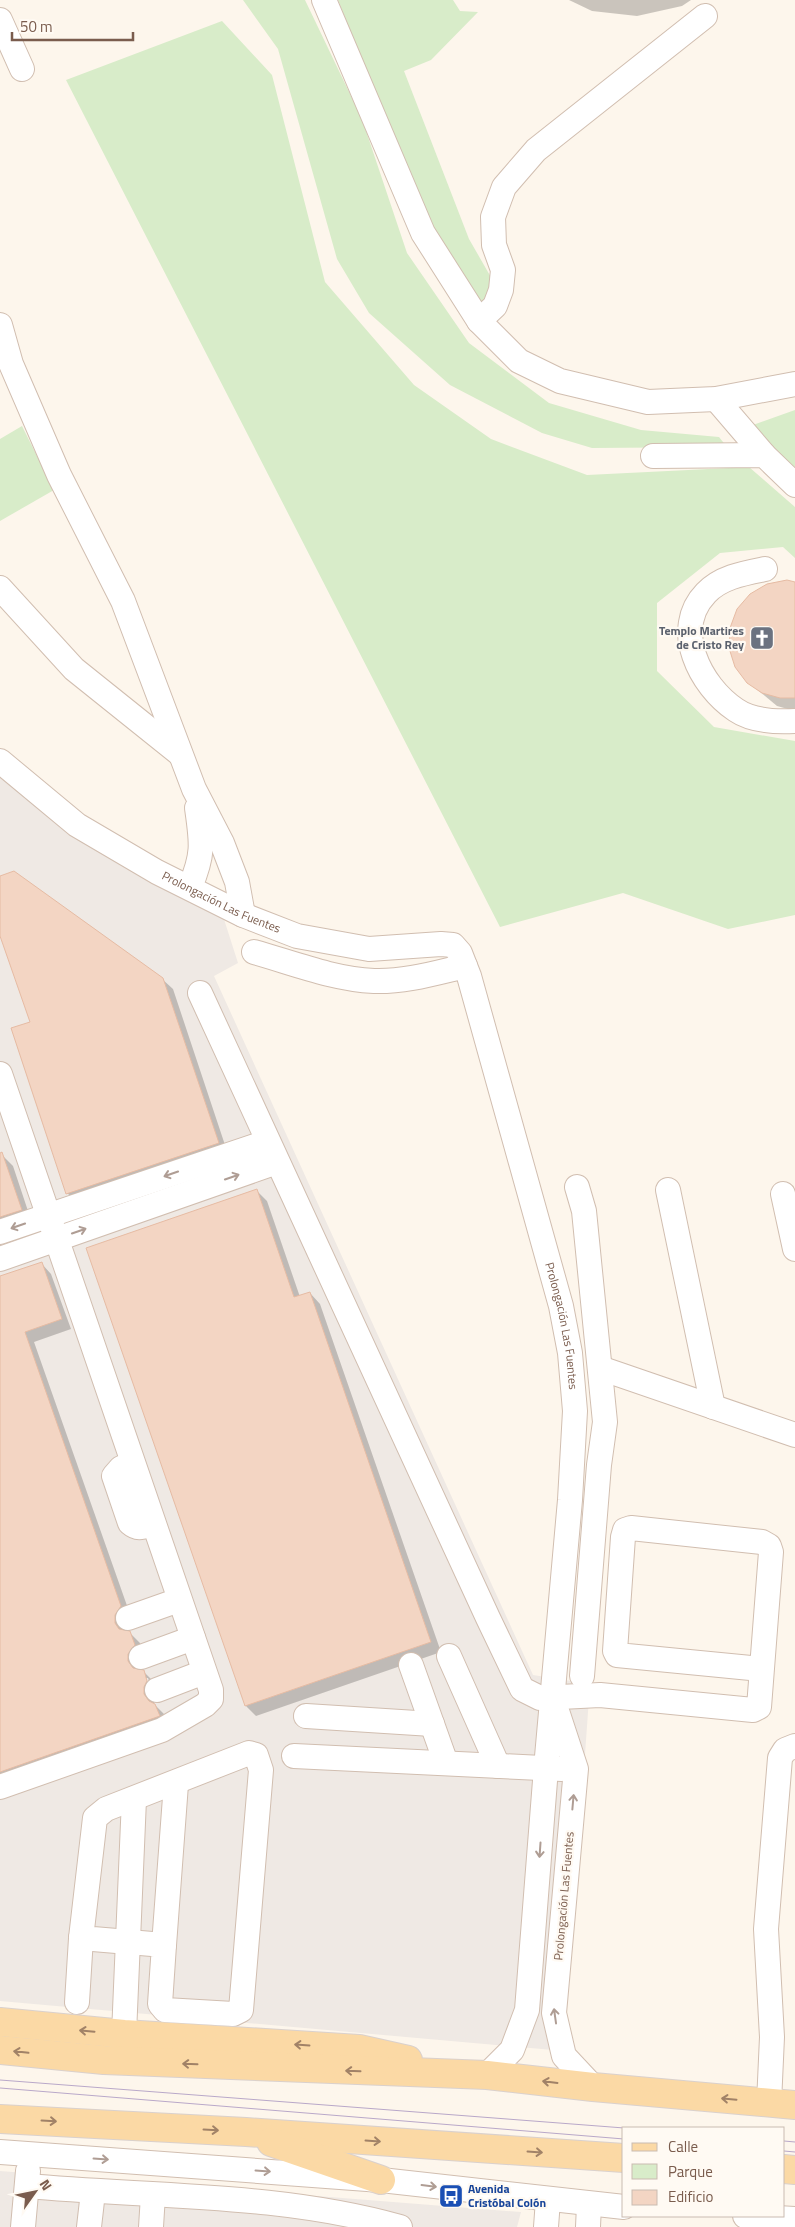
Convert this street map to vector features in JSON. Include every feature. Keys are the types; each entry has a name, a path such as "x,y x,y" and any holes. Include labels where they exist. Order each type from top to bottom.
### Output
{"main road":[{"path":"0,2022 124,2034 359,2050 478,2075"},
{"path":"0,2050 104,2060 478,2075 593,2088 782,2104"},
{"path":"0,2119 246,2132 622,2158"},
{"path":"246,2132 291,2150 381,2180"}],"street":[{"path":"324,0 423,233 479,321 519,361 560,381 648,402 716,399 795,384"},
{"path":"479,321 495,306 501,290 503,270 494,245 493,217 504,187 536,150 705,16"},
{"path":"0,20 22,70"},
{"path":"0,325 11,364 59,476 123,601 194,789 222,843 234,874 243,915"},
{"path":"716,399 764,455 795,485"},
{"path":"653,456 764,455"},
{"path":"765,569 733,576 706,592 692,616 691,651 708,685 737,711 774,722 795,721"},
{"path":"0,588 74,669 180,754"},
{"name":"Prolongación Las Fuentes","path":"0,761 77,825 125,855 243,915 297,936 368,949 441,944 453,945 460,953 465,966 561,1306 570,1353 575,1411 570,1500 527,2010 512,2050 478,2075"},
{"path":"190,887 200,864 203,846 194,789"},
{"path":"254,952 353,979 376,981 407,979 465,966"},
{"path":"200,993 522,1689 540,1698 600,1695 753,1710 760,1704 761,1669 771,1552 766,1543 631,1528 624,1530 615,1649 617,1655 761,1669"},
{"path":"0,1074 211,1690 211,1699 174,1725 0,1787"},
{"path":"0,1232 48,1216 272,1152"},
{"path":"0,1259 56,1239 272,1152"},
{"path":"577,1187 584,1211 605,1422 598,1474 582,1676"},
{"path":"668,1190 713,1408"},
{"path":"783,1194 795,1249"},
{"path":"600,1368 795,1435"},
{"path":"128,1618 179,1600"},
{"path":"141,1657 193,1638"},
{"path":"449,1656 498,1766"},
{"path":"411,1664 446,1763"},
{"path":"157,1690 204,1672"},
{"name":"Prolongación Las Fuentes","path":"552,1697 576,1769 554,2013 564,2056 593,2088"},
{"path":"306,1716 432,1724"},
{"path":"782,2104 772,2037 766,1929 780,1758 785,1750 795,1746"},
{"path":"77,2002 81,1938 95,1818 101,1811 176,1784 244,1755 256,1755 260,1762 242,2006 239,2012 233,2014 162,2009 160,2004 176,1784"},
{"path":"294,1756 576,1769"},
{"path":"124,2034 134,1799"},
{"path":"81,1938 164,1945"},
{"path":"0,2152 381,2180 548,2200 588,2216 622,2208"},
{"path":"23,2227 29,2154"},
{"path":"27,2186 298,2205 358,2215 400,2227"},
{"path":"89,2227 93,2192"},
{"path":"151,2227 153,2195"},
{"path":"546,2227 548,2200"},
{"path":"762,2217 795,2219"}],"shaded area":[{"path":"0,773 222,913 238,963 214,976 533,1675 590,1684 564,2051 0,2001"},
{"path":"0,2171 521,2212 517,2227 0,2227"}],"green space":[{"path":"243,0 305,0 362,119 407,253 469,343 549,403 641,430 719,437 727,447 592,448 542,433 450,385 369,313 337,259 278,49"},
{"path":"338,0 453,0 460,11 478,12 431,60 404,71 469,239 496,286 478,308 430,229"},
{"path":"222,21 272,75 325,282 414,385 491,439 587,475 749,467 795,507 795,558 783,547 720,553 657,603 657,671 714,727 795,741 795,915 728,929 623,893 500,927 66,80"},
{"path":"795,410 795,469 753,425"},
{"path":"22,426 54,490 0,521 0,439"}],"building":[{"name":"Templo Martires de Cristo Rey","path":"787,580 795,582 795,698 780,698 762,693 747,683 735,667 729,648 730,628 737,609 750,594 767,584"},
{"path":"14,871 163,978 219,1143 66,1194 11,1028 30,1022 0,936 0,876"},
{"path":"2,1152 22,1210 0,1217 0,1153"},
{"path":"257,1189 294,1297 310,1292 431,1642 245,1706 86,1248"},
{"path":"42,1262 62,1319 25,1332 121,1606 115,1615 115,1623 119,1629 130,1631 135,1645 128,1654 128,1661 133,1668 144,1670 147,1681 144,1687 144,1694 149,1701 155,1704 160,1716 0,1772 0,1276"}],"tram line":[{"path":"0,2080 622,2128"},
{"path":"0,2088 622,2139"},
{"path":"785,2141 795,2142"},
{"path":"785,2151 795,2152"}],"place":[{"name":"Templo Martires de Cristo Rey","path":"762,638"},
{"name":"Avenida Cristóbal Colón","path":"451,2196"}]}
